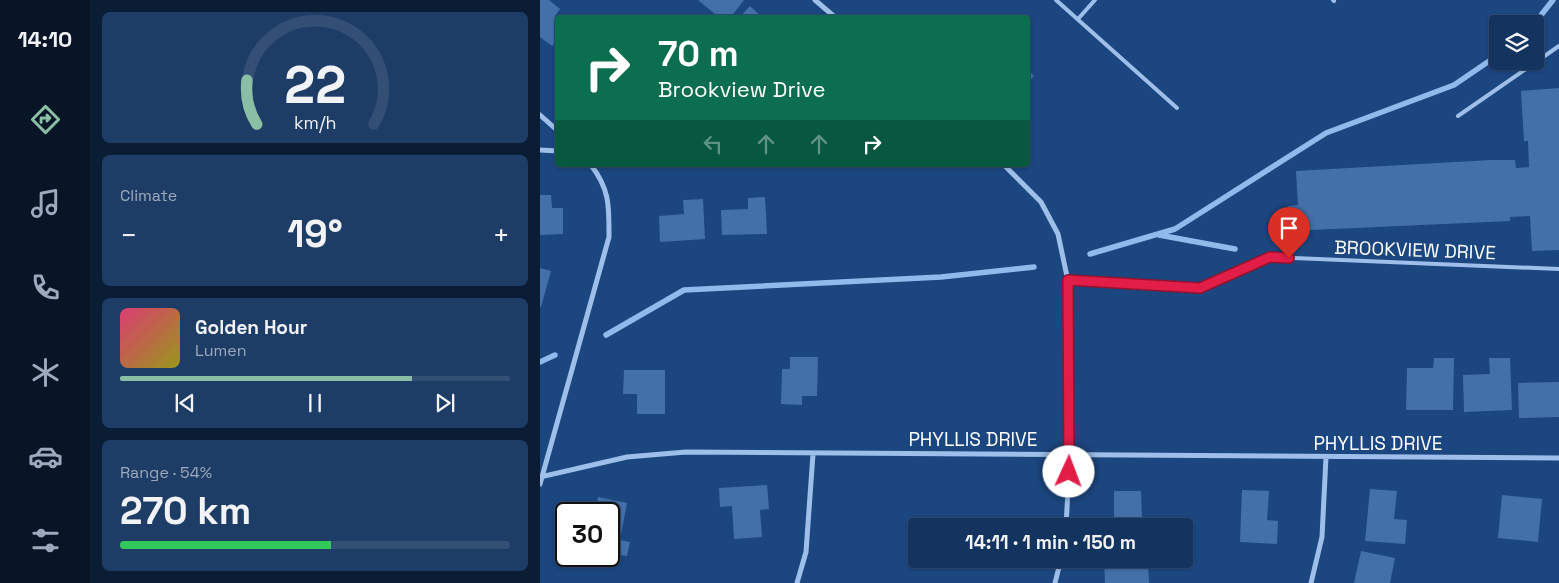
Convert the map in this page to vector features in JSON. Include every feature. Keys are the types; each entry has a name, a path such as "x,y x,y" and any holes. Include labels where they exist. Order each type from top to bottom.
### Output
{"street":[{"path":"816,0 833,15"},
{"path":"540,115 555,128"},
{"path":"540,150 555,151"},
{"path":"540,484 609,237 610,203 602,180 592,167"},
{"path":"1006,167 1041,202 1058,234 1068,280 1070,455 1066,518"},
{"name":"PHYLLIS DRIVE","path":"541,477 627,457 686,452 1559,458"},
{"path":"796,583 806,552 813,454"},
{"path":"1310,583 1322,537 1326,457"},
{"path":"1055,583 1059,568"}],"lane":[{"path":"1056,0 1177,108"},
{"path":"1078,20 1095,0"},
{"path":"1458,116 1559,46"},
{"name":"BROOKVIEW DRIVE","path":"1068,280 1200,288 1270,257 1559,270"}],"building":[{"path":"540,0 549,0 560,9 555,15 555,42 552,46 540,37"},
{"path":"698,0 744,0 732,15 716,15"},
{"path":"750,6 760,15 742,15"},
{"path":"1030,72 1034,76 1030,81"},
{"path":"1559,88 1559,250 1532,251 1530,216 1510,217 1510,221 1289,231 1288,206 1298,205 1296,171 1491,160 1515,160 1516,168 1529,167 1528,141 1524,141 1521,91"},
{"path":"540,195 551,195 552,208 563,208 563,234 540,235"},
{"path":"765,197 767,234 722,235 721,210 748,209 748,198"},
{"path":"703,199 705,239 660,242 659,216 684,214 683,200"},
{"path":"540,268 551,271 541,307 540,307"},
{"path":"790,357 818,357 817,396 802,396 802,405 781,404 782,369 790,369"},
{"path":"1434,358 1454,358 1453,410 1406,410 1407,368 1433,368"},
{"path":"1489,358 1510,358 1512,410 1464,412 1463,375 1490,374"},
{"path":"624,370 665,370 665,414 637,414 637,394 623,394"},
{"path":"1559,382 1559,417 1519,418 1518,383"},
{"path":"767,485 769,509 760,510 762,537 734,539 732,506 720,507 719,488"},
{"path":"1370,489 1397,491 1394,519 1407,520 1405,544 1365,541"},
{"path":"1242,490 1269,491 1267,520 1278,521 1277,544 1240,542"},
{"path":"1114,491 1141,491 1142,518 1114,518"},
{"path":"1502,495 1542,499 1538,542 1498,538"},
{"path":"598,497 627,503 620,540 620,502 597,502"},
{"path":"620,540 630,542 627,556 620,555"},
{"path":"1361,551 1395,558 1390,583 1354,583"},
{"path":"1104,568 1148,568 1149,583 1105,583"}],"waterway":[{"path":"1541,15 1553,0"},
{"path":"1090,254 1175,229 1326,133 1454,85 1489,61"},
{"path":"1159,235 1235,249"},
{"path":"606,335 684,290 941,277 1034,267"},
{"path":"540,362 555,355"}],"route":[{"path":"1069,472 1070,345 1068,280 1200,288 1270,257 1289,258"}]}
